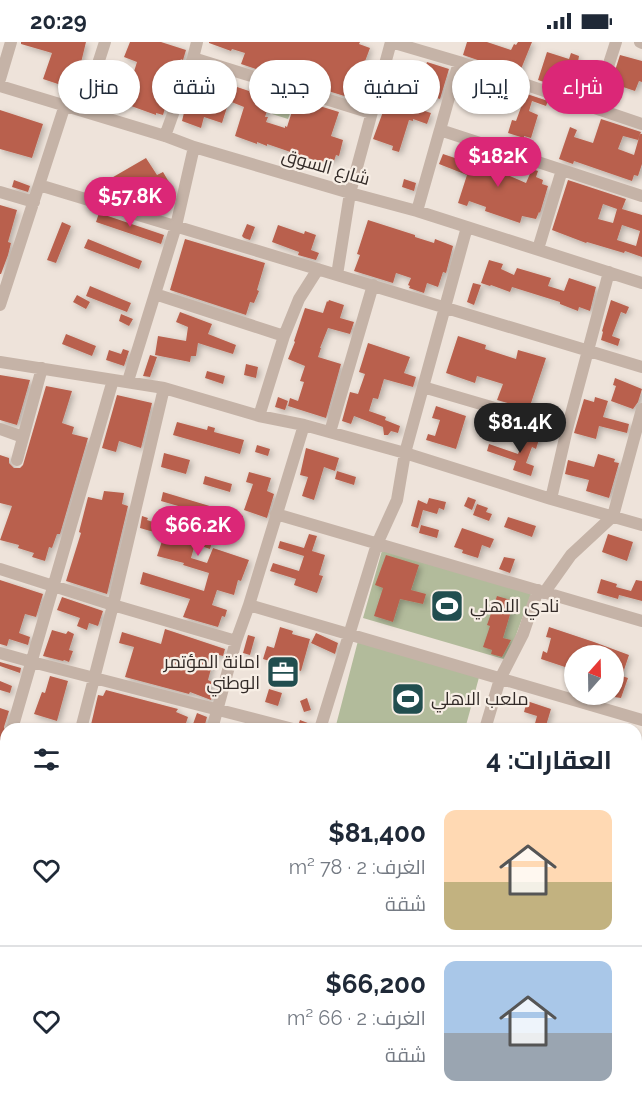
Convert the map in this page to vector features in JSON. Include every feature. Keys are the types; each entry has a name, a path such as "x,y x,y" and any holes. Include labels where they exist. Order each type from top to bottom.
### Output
{"street":[{"path":"0,79 11,42"},
{"path":"99,60 105,42"},
{"path":"165,136 197,42"},
{"path":"386,60 391,42 452,60"},
{"path":"610,60 616,42"},
{"path":"193,58 343,104"},
{"name":"شارع السوق","path":"0,86 58,103"},
{"path":"417,211 452,87"},
{"path":"0,305 4,278 34,202 62,114"},
{"name":"شارع السوق","path":"96,114 194,147 417,211 642,283"},
{"path":"337,275 350,193 371,114"},
{"path":"614,114 642,124"},
{"path":"440,130 642,196"},
{"path":"128,381 176,226 194,147"},
{"path":"538,249 562,170"},
{"path":"39,185 588,351 642,365"},
{"path":"0,192 34,202"},
{"path":"322,723 377,544 397,500 405,453 467,227"},
{"path":"259,416 284,336 299,299 318,269"},
{"path":"550,499 609,272"},
{"path":"330,432 373,285"},
{"path":"155,294 284,336"},
{"path":"0,362 164,388 259,416 304,425 405,453 550,499 642,525"},
{"path":"17,460 42,368"},
{"path":"14,723 113,380"},
{"path":"423,387 567,429"},
{"path":"82,723 164,388"},
{"path":"487,723 500,679 523,634 541,591 571,555 614,516 642,409"},
{"path":"214,723 236,641 304,425"},
{"path":"0,429 23,437"},
{"path":"276,514 642,621"},
{"path":"0,569 236,641"},
{"path":"249,605 642,720"},
{"path":"0,653 269,723"}],"green space":[{"path":"272,114 290,114 288,119"},
{"name":"نادي الاهلي","path":"383,547 531,594 507,660 363,618"},
{"name":"ملعب الاهلي","path":"359,637 481,670 467,723 337,723"}],"building":[{"path":"21,42 86,42 82,60 58,60 58,84 43,79 52,53 21,44"},
{"path":"130,42 161,42 186,50 183,60 152,60 152,114 140,109 140,60 124,57"},
{"path":"360,42 359,44 370,48 366,60 343,60 343,96 331,92 331,60 249,60 249,67 241,64 245,53 232,49 231,51 209,43"},
{"path":"467,42 487,42 511,50 518,42 532,42 525,60 478,60 463,55"},
{"path":"547,52 569,59 571,53 579,56 578,60 544,60"},
{"path":"620,55 642,61 642,82 639,81 635,91 624,87 624,60 618,60"},
{"path":"440,66 449,69 440,99"},
{"path":"542,68 542,81 538,80"},
{"path":"237,87 249,91 249,114 266,114 265,117 268,117 266,122 285,128 291,114 331,114 331,110 339,112 331,136 343,140 339,156 336,155 334,161 328,159 326,164 235,136 244,107 237,104"},
{"path":"530,95 542,99 542,105 532,101 530,108"},
{"path":"0,110 43,124 32,158 0,149"},
{"path":"530,111 538,115 531,138 508,133 512,120 516,121 519,114 530,114"},
{"path":"184,114 225,114 222,123 204,117 201,128 182,121"},
{"path":"382,114 431,114 427,124 413,119 413,121 409,120 399,152 392,150 393,146 373,139"},
{"path":"601,119 642,134 642,164 638,176 634,175 632,181 574,161 573,164 559,159 570,127 577,130 574,137 593,143","holes":["623,136 638,140 639,137 634,155 618,149"]},
{"path":"465,147 472,150 470,154 476,156 475,159 491,165 493,161 506,165 503,173 526,183 532,169 538,171 536,177 543,180 542,184 548,186 536,219 522,216 520,223 485,211 486,207 469,201 467,206 458,203 467,175 439,164 443,154 461,160"},
{"path":"146,158 157,175 163,172 175,192 158,201 163,214 155,211 152,203 143,208 134,205 129,195 120,201 108,180"},
{"path":"404,179 416,183 414,191 402,187"},
{"path":"14,180 30,186 28,192 12,187"},
{"path":"568,180 626,199 622,209 642,215 642,257 586,243 552,230","holes":["603,204 617,209 613,223 598,219","622,225 640,231 636,246 617,240"]},
{"path":"0,205 17,210 8,242 11,243 8,255 1,274 0,274"},
{"path":"99,213 164,235 161,244 96,222"},
{"path":"368,220 434,243 435,239 453,246 446,273 443,272 438,287 427,283 424,293 409,288 411,278 396,273 393,283 354,271"},
{"path":"62,222 71,226 56,263 47,260"},
{"path":"247,224 255,227 250,240 242,236"},
{"path":"278,225 304,234 305,231 316,235 311,250 319,253 316,260 298,255 299,252 272,242"},
{"path":"88,239 142,261 139,269 84,248"},
{"path":"185,239 265,263 257,290 259,291 254,303 250,302 246,315 170,290"},
{"path":"489,260 503,264 501,269 514,275 517,268 551,278 548,286 564,291 569,278 596,287 590,311 579,307 578,311 560,302 512,287 510,292 481,283"},
{"path":"473,283 481,285 474,305 467,302"},
{"path":"90,286 131,303 127,312 86,296"},
{"path":"77,295 90,302 86,309 73,302"},
{"path":"329,300 344,305 340,318 354,322 350,334 328,328 320,348 318,357 341,364 326,418 288,406 290,398 298,401 304,382 300,381 305,366 288,359 305,308 323,313"},
{"path":"611,300 629,307 626,314 621,312 612,336 620,339 618,346 601,340"},
{"path":"180,312 212,324 208,334 236,345 233,354 198,343 196,356 191,356 190,362 155,355 158,336 186,341 188,327 176,322"},
{"path":"121,314 133,319 129,326 119,321"},
{"path":"66,334 96,346 92,356 62,344"},
{"path":"458,336 486,345 485,349 516,359 518,350 546,358 529,409 497,400 503,384 477,376 475,383 446,373"},
{"path":"368,343 410,357 404,373 416,377 413,387 384,379 378,399 373,398 369,411 386,417 385,420 400,426 398,433 391,431 388,435 384,435 383,427 354,416 351,424 342,421 350,392 358,394 365,374 359,372"},
{"path":"123,349 129,351 124,366 106,360 109,350 121,354"},
{"path":"150,355 157,357 150,377 143,376"},
{"path":"246,364 258,367 256,378 244,375"},
{"path":"207,371 225,376 223,384 205,378"},
{"path":"0,375 30,380 17,425 0,420"},
{"path":"615,378 642,389 633,409 611,401 616,386 613,385"},
{"path":"46,386 72,391 62,423 74,427 72,434 88,438 60,534 57,534 52,548 49,547 45,561 32,557 34,553 18,548 19,545 0,540 12,506 0,503 0,455 9,458 9,463 14,468 20,468 23,465"},
{"path":"117,395 152,403 141,448 119,441 116,452 102,448"},
{"path":"278,397 288,401 285,410 275,407"},
{"path":"595,397 608,401 603,417 629,424 627,433 599,426 596,439 574,433 584,399 594,402"},
{"path":"436,406 466,416 456,449 426,440 428,434 435,436 440,420 432,418"},
{"path":"177,422 207,430 208,426 215,428 214,432 244,440 240,454 173,435"},
{"path":"526,432 540,436 536,449 532,447 526,463 534,466 531,476 513,470 516,461 487,451 489,444 518,454"},
{"path":"257,445 270,449 268,456 255,452"},
{"path":"306,448 339,458 335,471 324,467 314,500 302,496 308,477 300,475"},
{"path":"164,453 190,460 186,474 161,467"},
{"path":"598,454 615,459 614,462 619,463 609,498 586,491 589,480 565,474 568,460 594,467"},
{"path":"337,471 356,477 354,485 335,479"},
{"path":"249,472 271,478 267,491 274,494 267,518 244,510 253,484 246,482"},
{"path":"205,476 232,484 230,492 203,484"},
{"path":"104,491 124,493 122,504 128,506 107,594 66,581 81,533 79,532 88,497 102,500"},
{"path":"163,492 243,516 241,524 231,521 226,537 215,533 210,549 195,544 191,558 207,563 213,548 249,560 241,581 238,580 234,595 217,590 212,605 227,610 218,627 183,617 190,599 140,584 143,572 204,591 209,573 157,556 164,535 140,528 142,516 148,518 147,520 179,531 185,508 161,501"},
{"path":"468,497 476,500 472,510 464,506"},
{"path":"429,498 446,502 444,510 439,508 437,514 423,510 418,528 411,526 418,500 427,504"},
{"path":"477,504 488,508 486,512 492,514 489,521 473,515"},
{"path":"508,517 536,526 532,537 504,527"},
{"path":"421,525 439,530 437,538 419,533"},
{"path":"462,528 494,539 490,548 482,545 478,558 462,553 463,550 454,547"},
{"path":"309,534 317,536 312,551 325,555 319,575 323,576 317,593 294,585 296,579 270,571 273,563 299,571 304,556 278,548 280,541 304,548"},
{"path":"608,534 633,542 627,561 602,552"},
{"path":"386,555 419,565 411,590 426,594 423,604 400,599 393,622 374,616 383,588 375,585"},
{"path":"504,557 515,559 510,573 499,569"},
{"path":"601,579 617,584 616,587 631,591 636,580 642,581 642,601 619,595 618,599 597,593"},
{"path":"0,580 43,594 36,617 25,614 19,633 30,637 28,645 9,639 7,646 0,644"},
{"path":"497,596 514,601 503,638 511,640 502,657 491,654 492,650 483,647 490,626 487,625"},
{"path":"62,597 103,611 98,626 89,623 87,630 77,626 80,618 57,610"},
{"path":"280,627 293,631 292,634 310,639 301,671 263,659 267,646 274,648"},
{"path":"549,627 602,645 564,645 564,667 541,659 543,651 547,653 551,638 546,637"},
{"path":"165,629 225,649 223,656 215,654 208,680 212,682 209,690 214,692 211,700 190,692 189,694 125,677 134,647 119,643 122,632 161,644"},
{"path":"52,630 66,634 68,631 74,634 69,650 73,651 69,662 43,656"},
{"path":"316,633 338,643 335,654 311,643"},
{"path":"248,635 255,637 250,655 243,653"},
{"path":"624,653 629,655 624,670"},
{"path":"0,662 21,668 20,673 0,666"},
{"path":"50,676 68,681 57,721 34,714 42,692 45,693"},
{"path":"624,677 628,678 624,689"},
{"path":"0,681 12,686 10,693 0,690"},
{"path":"269,689 282,693 278,706 265,702"},
{"path":"106,690 178,709 176,712 188,717 186,723 91,723 98,695 103,696"},
{"path":"307,698 311,710 304,712 300,701"},
{"path":"527,701 551,709 547,723 535,723 537,716 524,712"},
{"path":"0,708 9,711 5,723 0,723"},
{"path":"197,713 207,717 205,723 193,723"}],"place":[{"name":"نادي الاهلي","path":"447,606"},
{"name":"امانة المؤتمر الوطني","path":"283,672"},
{"name":"ملعب الاهلي","path":"408,699"}]}
